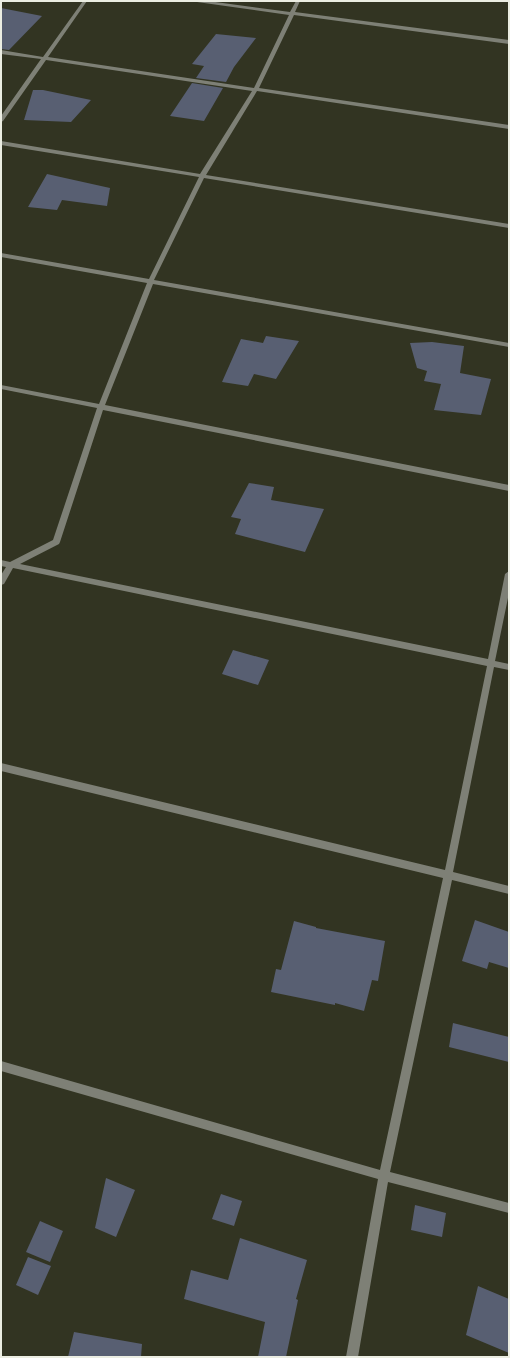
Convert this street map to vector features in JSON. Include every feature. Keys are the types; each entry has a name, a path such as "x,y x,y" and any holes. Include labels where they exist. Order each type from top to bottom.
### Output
{"street":[{"path":"1,120 85,1"},
{"path":"197,1 509,42"},
{"path":"1,582 11,565 56,542 101,407 150,281 202,176 256,89 298,1"},
{"path":"1,52 509,127"},
{"path":"1,143 509,226"},
{"path":"1,255 509,345"},
{"path":"1,387 509,488"},
{"path":"1,563 509,667"},
{"path":"352,1357 384,1176 448,876 509,574"},
{"path":"1,767 509,890"},
{"path":"1,1066 384,1176 509,1208"}],"building":[{"path":"1,8 42,16 9,50 1,49"},
{"path":"216,34 256,38 234,67 226,82 196,78 204,66 192,64"},
{"path":"192,83 223,88 204,121 170,116"},
{"path":"33,90 43,90 91,100 71,122 24,120"},
{"path":"47,174 110,188 107,206 62,200 57,210 28,207"},
{"path":"266,336 299,341 276,379 254,374 248,386 222,382 241,339 263,343"},
{"path":"432,342 464,346 460,373 491,379 481,415 434,410 441,384 424,381 427,371 417,368 410,343"},
{"path":"249,483 274,487 271,500 324,509 305,552 235,534 241,519 231,517"},
{"path":"233,650 269,660 258,685 222,674"},
{"path":"475,920 509,932 509,968 489,962 487,969 462,961"},
{"path":"294,921 316,928 385,941 378,981 372,980 364,1011 335,1003 335,1005 271,992 276,969 281,970"},
{"path":"453,1023 509,1037 509,1062 449,1047"},
{"path":"106,1178 135,1190 116,1237 95,1228"},
{"path":"221,1194 242,1201 234,1226 212,1219"},
{"path":"415,1205 446,1213 442,1237 411,1230"},
{"path":"40,1221 63,1231 50,1262 26,1252"},
{"path":"240,1238 307,1260 296,1299 298,1300 286,1357 258,1357 265,1322 184,1299 191,1270 228,1280"},
{"path":"28,1257 51,1266 38,1295 16,1285"},
{"path":"478,1286 509,1299 509,1353 466,1335"},
{"path":"74,1332 142,1344 141,1357 68,1357"}]}
